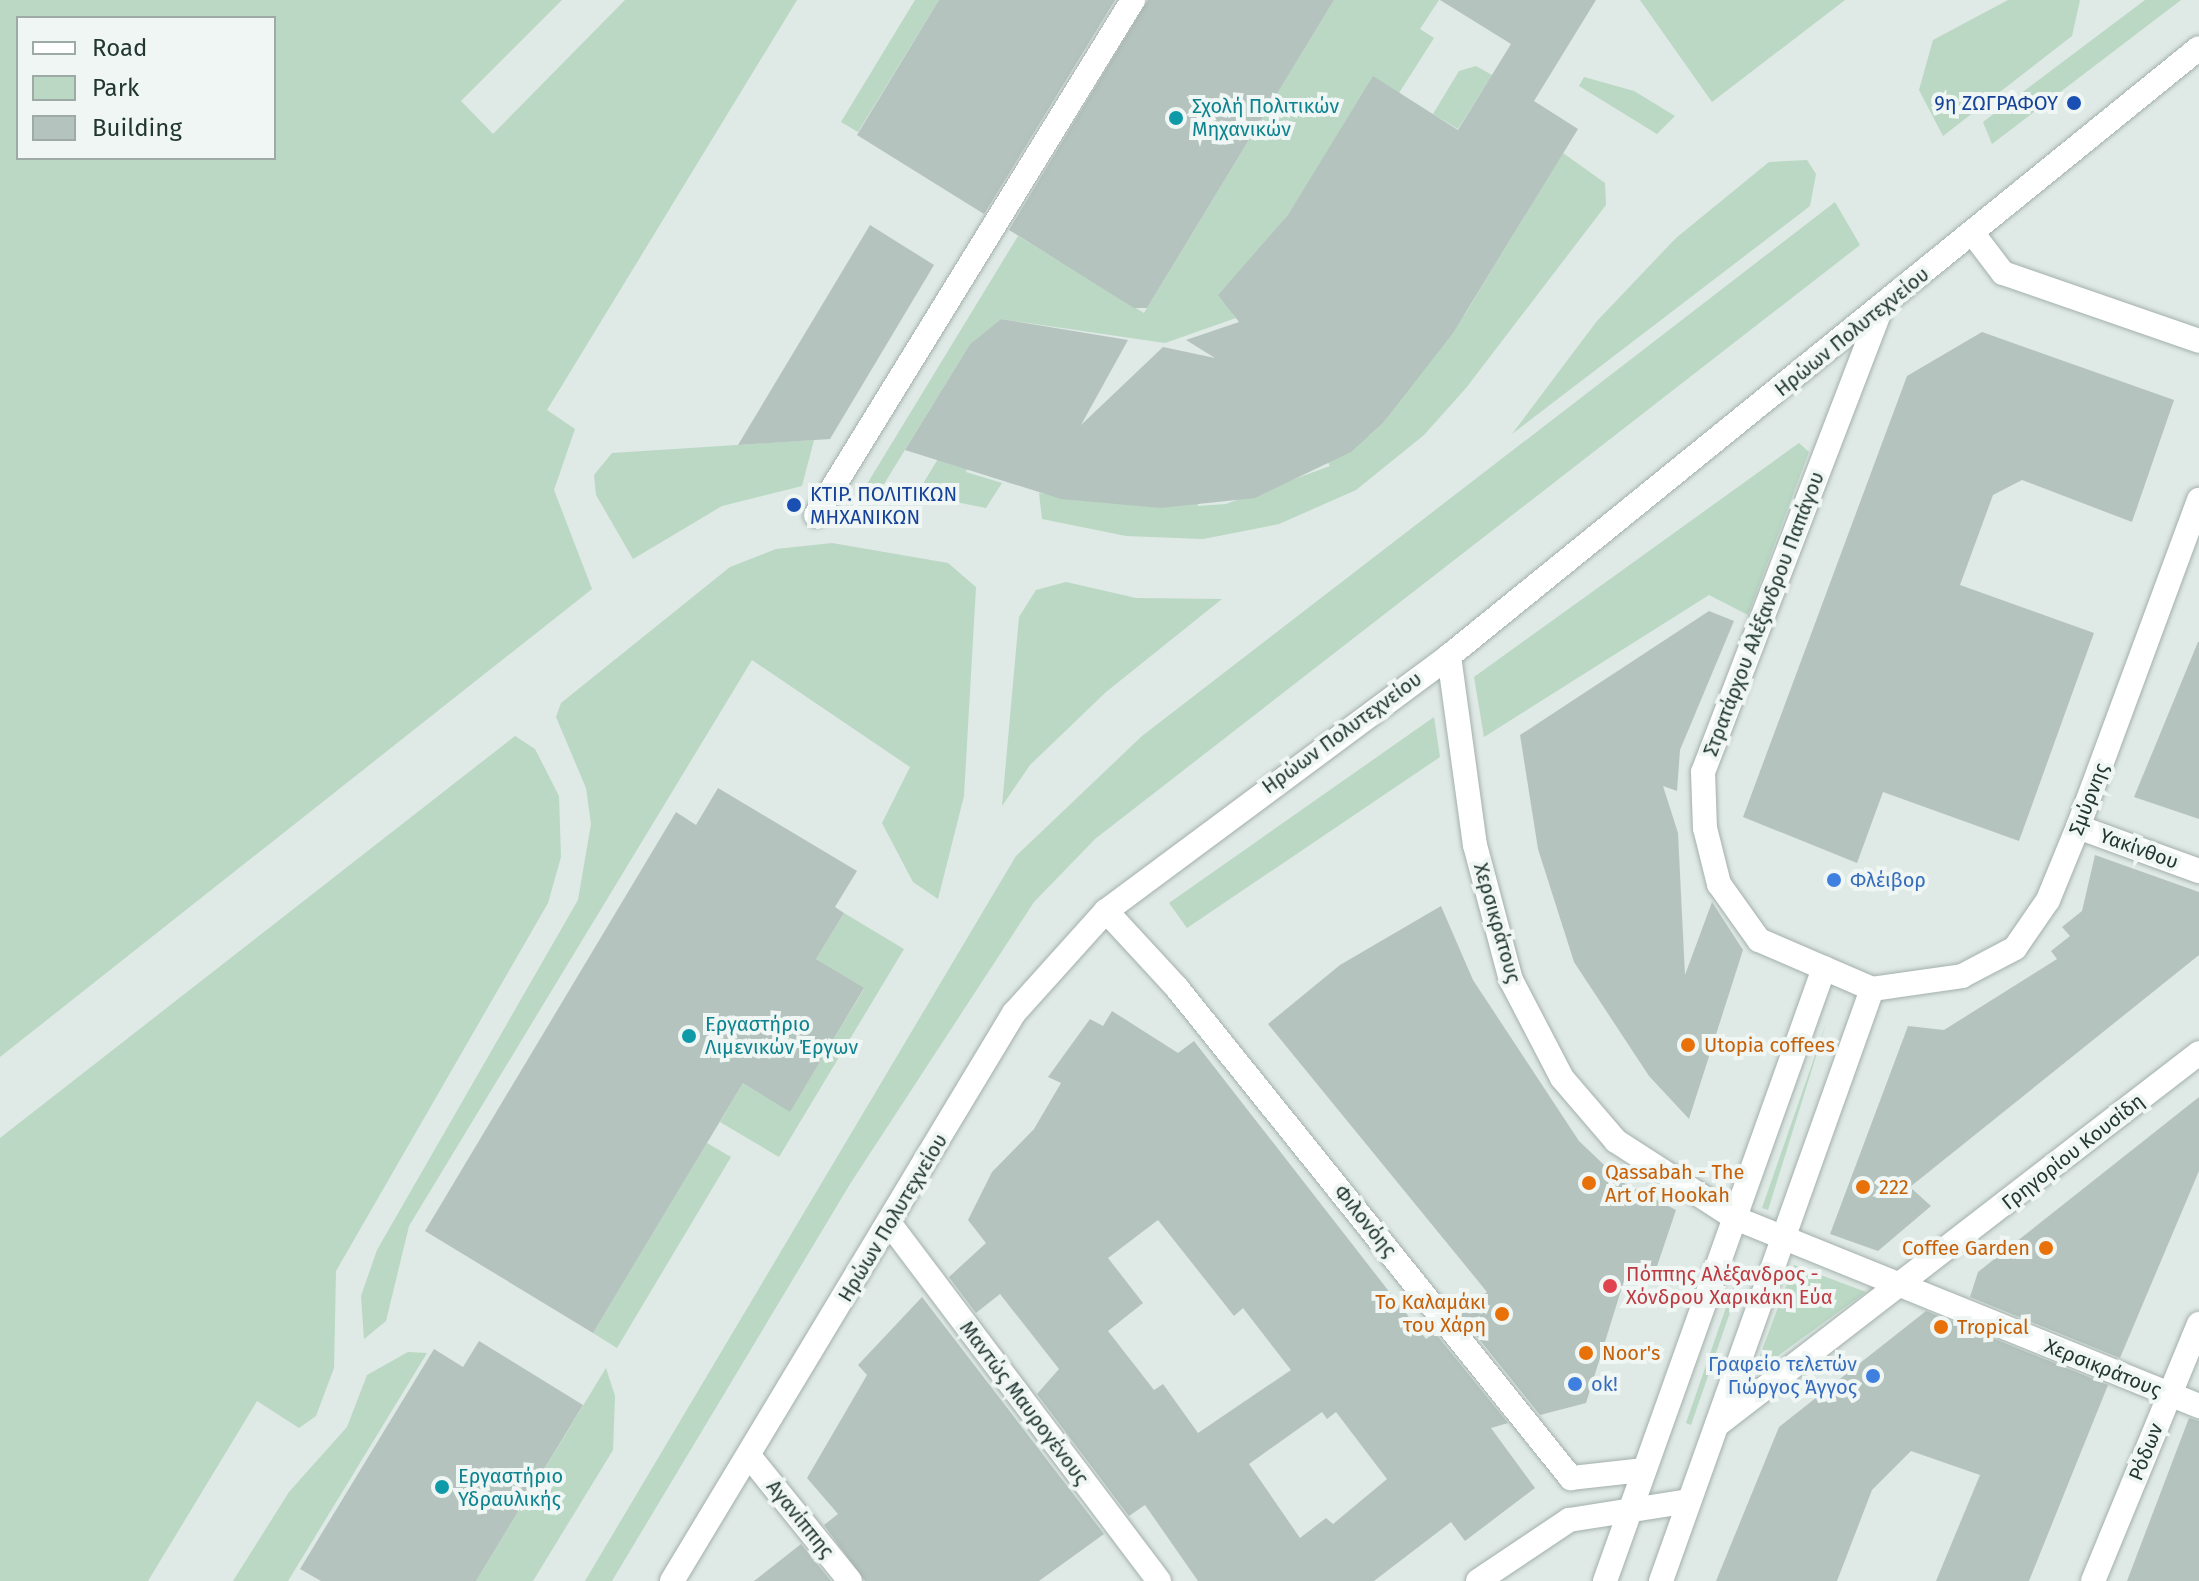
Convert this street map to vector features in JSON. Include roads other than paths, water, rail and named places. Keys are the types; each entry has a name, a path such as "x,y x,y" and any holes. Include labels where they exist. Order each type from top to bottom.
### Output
{"street":[{"path":"816,515 1133,0"},
{"name":"Ηρώων Πολυτεχνείου","path":"672,1581 750,1457 1014,1013 1106,911 1449,656 1974,235 2199,48"},
{"path":"1974,235 2003,273 2199,341"},
{"name":"Στρατάρχου Αλέξανδρου Παπάγου","path":"1872,989 1759,940 1719,884 1705,828 1703,772 1881,309"},
{"name":"Σμύρνης","path":"1872,989 1962,976 2015,948 2048,900 2199,500"},
{"name":"Χερσικράτους","path":"1449,656 1475,845 1511,980 1562,1078 1616,1141 1735,1218 1783,1240 2199,1406"},
{"name":"Υακίνθου","path":"2078,827 2199,871"},
{"name":"Φιλονόης","path":"1106,911 1177,988 1571,1478 1644,1470"},
{"path":"1605,1581 1824,968"},
{"path":"1661,1581 1872,989"},
{"name":"Γρηγορίου Κουσίδη","path":"1717,1425 2199,1053"},
{"name":"Μαντώς Μαυρογένους","path":"890,1224 1159,1581"},
{"name":"Ρόδων","path":"2093,1581 2199,1324"},
{"name":"Αγανίππης","path":"750,1457 850,1581"},
{"path":"1478,1581 1569,1520 1631,1507 1689,1501"}],"place":[{"name":"9η ΖΩΓΡΑΦΟΥ","path":"2074,103"},
{"name":"Σχολή Πολιτικών Μηχανικών","path":"1176,118"},
{"name":"ΚΤΙΡ. ΠΟΛΙΤΙΚΩΝ ΜΗΧΑΝΙΚΩΝ","path":"794,505"},
{"name":"Φλέιβορ","path":"1834,880"},
{"name":"Εργαστήριο Λιμενικών Έργων","path":"689,1036"},
{"name":"Utopia coffees","path":"1688,1045"},
{"name":"Qassabah - The Art of Hookah","path":"1589,1183"},
{"name":"222","path":"1863,1187"},
{"name":"Coffee Garden","path":"2046,1248"},
{"name":"Πόππης Αλέξανδρος - Χόνδρου Χαρικάκη Εύα","path":"1610,1286"},
{"name":"Το Καλαμάκι του Χάρη","path":"1502,1314"},
{"name":"Tropical","path":"1941,1327"},
{"name":"Noor's","path":"1586,1353"},
{"name":"Γραφείο τελετών Γιώργος Άγγος","path":"1873,1376"},
{"name":"ok!","path":"1575,1384"},
{"name":"Εργαστήριο Υδραυλικής","path":"442,1487"}]}
